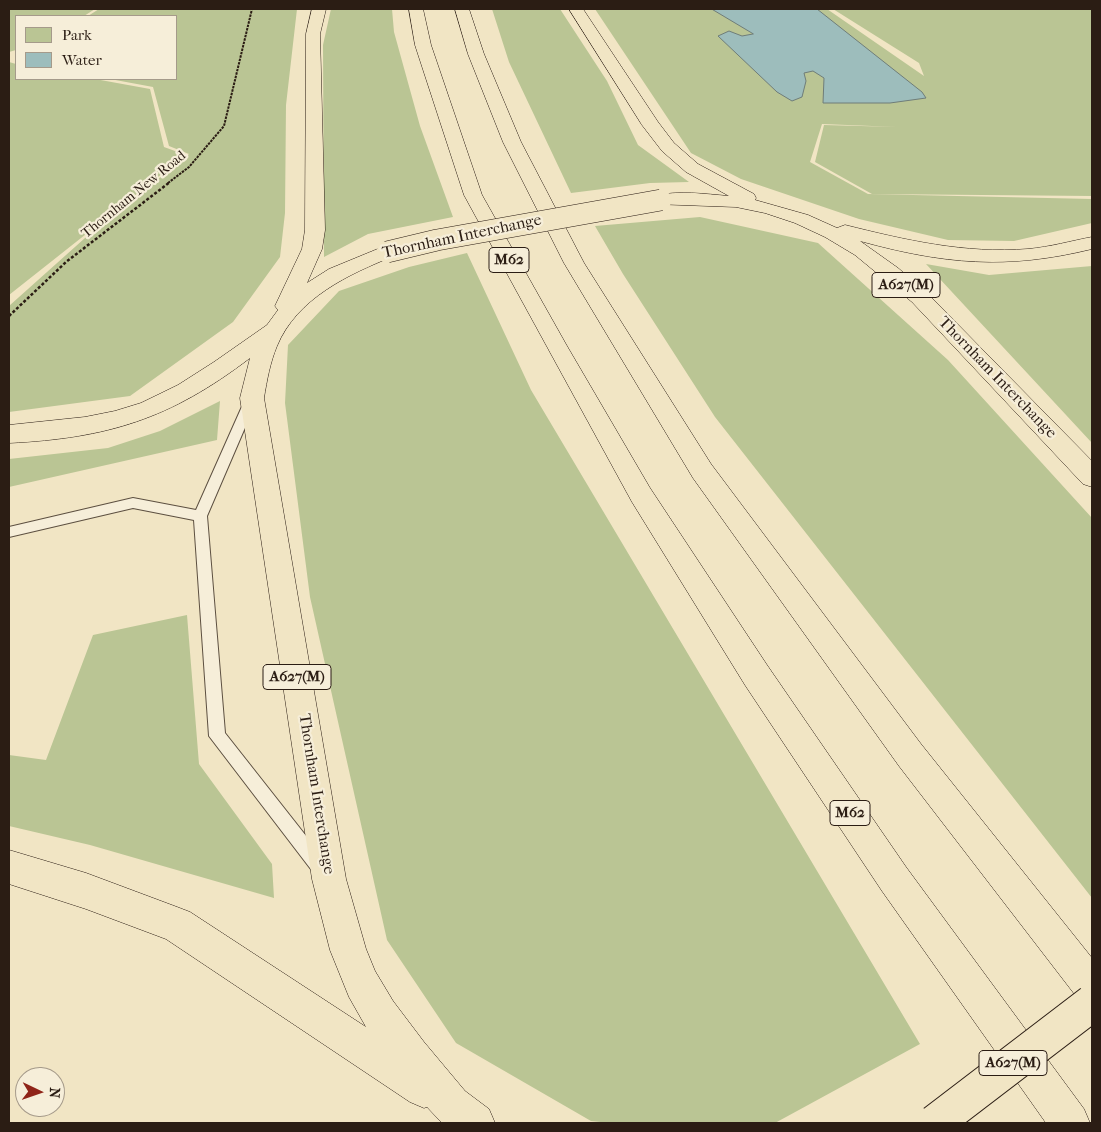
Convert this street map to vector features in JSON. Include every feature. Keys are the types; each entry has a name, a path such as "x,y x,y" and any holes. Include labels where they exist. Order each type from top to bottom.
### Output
{"highway":[{"path":"277,324 305,268 312,249 315,230 313,34 319,9"},
{"name":"M62","path":"416,9 423,45 474,195 560,355 641,495 756,675 894,879 1070,1123"},
{"path":"462,9 476,54 512,142 570,254 702,471 910,755 1092,986"},
{"path":"576,9 668,147 679,158 708,178 737,194 767,207"},
{"name":"Thornham Interchange","path":"463,1114 410,1056 380,1014 362,984 343,933 329,879 252,398 259,360 277,324 317,285 354,265 387,252 447,238 662,200 719,200 767,207 812,222 849,242 897,276 1092,477"},
{"name":"A627(M)","path":"812,222 872,239 968,257 1021,257 1048,254 1092,243"},
{"name":"A627(M)","path":"9,434 76,428 98,424 132,415 160,404 202,380 277,324"},
{"name":"A627(M)","path":"9,867 86,891 178,925 463,1114"},
{"name":"A627(M)","path":"934,1123 1092,1003"}],"lane":[{"path":"252,398 200,516 217,736 329,879"},
{"path":"9,532 133,502 200,516"}],"path":[{"name":"Thornham New Road","path":"9,316 66,262 189,167 224,126 252,9"}],"green space":[{"path":"9,9 95,9 86,15 15,15 15,50 9,52"},
{"path":"99,9 297,9 286,105 285,213 280,257 233,322 130,396 9,412 9,306 85,238 189,154 169,146 153,87 115,80 178,80 178,15 90,15"},
{"path":"331,9 392,9 394,32 420,126 453,217 368,234 324,257 323,45"},
{"path":"492,9 560,9 607,81 638,145 689,182 650,183 571,193 509,62"},
{"path":"595,9 827,9 924,76 919,63 833,9 1092,9 1092,196 872,194 815,162 824,125 897,127 822,124 810,162 868,194 1092,199 1092,223 1014,241 948,240 859,219 741,179 691,153"},
{"path":"9,62 15,64 15,80 100,80 150,89 164,147 186,155 9,295"},
{"path":"700,217 818,243 948,360 1092,518 1092,898 715,417 623,274 595,226"},
{"path":"467,253 531,390 920,1044 775,1123 610,1123 591,1121 456,1043 387,940 310,597 285,403 288,345 339,291 409,267"},
{"path":"926,264 989,275 1092,266 1092,443"},
{"path":"220,401 217,440 9,487 9,459 108,448 160,431"},
{"path":"187,615 199,764 272,864 274,898 90,845 9,826 9,755 46,760 93,635"}],"water":[{"path":"712,9 817,9 922,92 926,98 890,103 823,103 824,78 813,71 804,73 806,81 802,97 792,101 777,92 718,36 729,31 742,36 753,34"}]}
